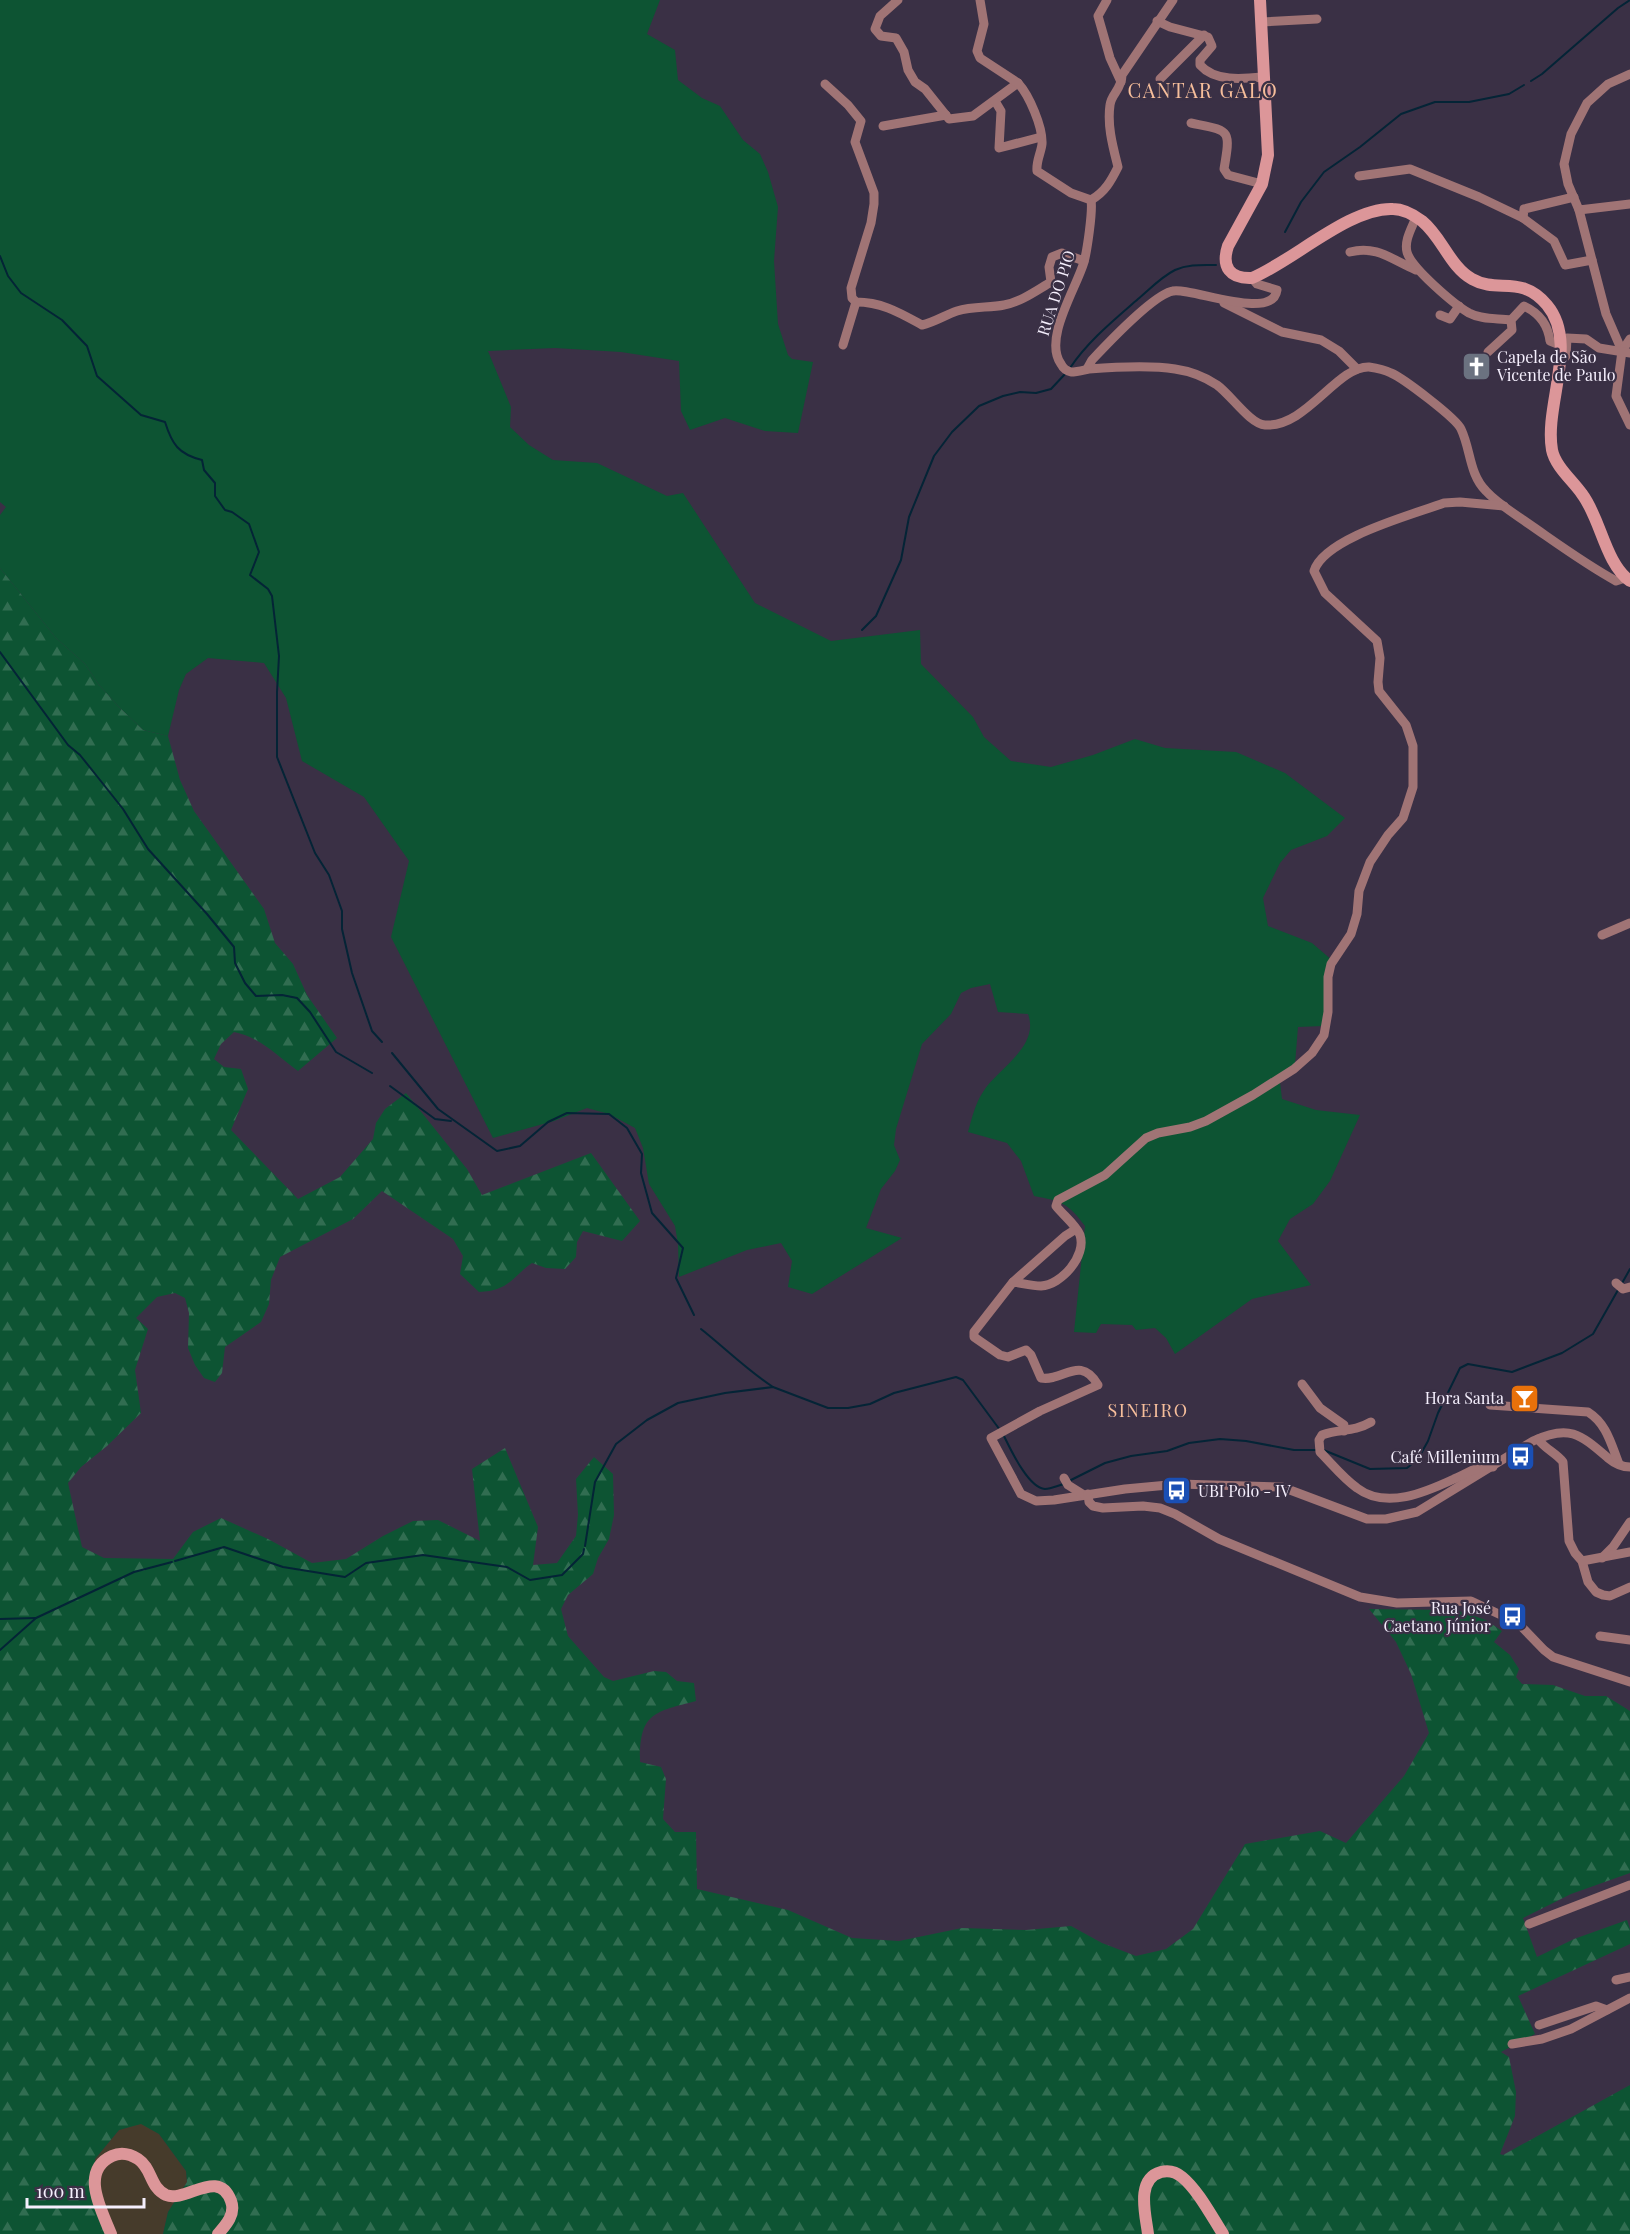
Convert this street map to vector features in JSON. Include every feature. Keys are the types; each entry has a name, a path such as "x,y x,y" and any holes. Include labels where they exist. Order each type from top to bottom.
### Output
{"street":[{"path":"898,0 880,16 875,29 881,36 896,38 915,82 925,89 949,119 974,116 1018,82"},
{"path":"980,0 984,24 977,51 980,58 1018,82 1034,111 1041,137 1037,171 1071,193 1091,200 1111,182 1118,167 1112,144 1110,103 1122,84 1122,75 1173,0"},
{"path":"1107,0 1098,16 1110,58 1122,84"},
{"path":"1260,0 1268,155 1262,184 1228,246 1225,256 1226,266 1233,275 1252,278 1360,215 1394,209 1416,217 1433,231 1460,270 1473,279 1485,283 1521,286 1540,298 1560,328 1551,433 1552,453 1584,496 1614,562 1628,579"},
{"path":"1261,22 1317,19"},
{"path":"1157,21 1170,27 1208,37 1212,46 1200,60 1200,65 1205,71 1224,77 1263,77"},
{"path":"1160,78 1204,35"},
{"path":"1626,352 1606,314 1579,210 1564,164 1571,134 1587,103 1608,84 1630,74"},
{"path":"825,84 848,105 861,121 855,142 873,193 871,223 851,288 852,298 856,302 874,302 922,325 935,322 957,311 1005,305 1018,301 1051,282 1049,267 1052,257 1062,254 1084,261"},
{"path":"995,101 1001,111 999,148 1041,137"},
{"path":"883,126 946,115"},
{"path":"1191,123 1219,128 1224,132 1227,139 1224,169 1228,174 1262,184"},
{"path":"1359,176 1410,169 1523,218 1554,241 1565,265 1592,260"},
{"path":"1523,218 1524,209 1574,197"},
{"name":"RUA DO PIO","path":"1087,369 1070,372 1063,368 1054,348 1065,306 1084,261 1091,200"},
{"path":"1579,210 1630,204"},
{"path":"1416,217 1408,234 1406,250 1411,262 1419,271 1470,314 1484,318 1510,320 1524,306 1531,309 1548,328 1550,341 1560,345"},
{"path":"1350,252 1360,249 1379,251 1419,271"},
{"path":"1252,278 1257,284 1277,290 1272,300 1238,303 1173,290 1146,306 1092,360 1087,369 1175,369 1197,375 1217,385 1254,421 1264,425 1284,422 1299,414 1357,369 1370,367 1391,373 1405,381 1455,421 1461,429 1472,470 1485,491 1558,546 1598,572 1616,581 1628,579"},
{"path":"1218,300 1282,332 1321,340 1339,351 1357,369"},
{"path":"843,345 856,302"},
{"path":"1440,315 1450,319 1459,306"},
{"path":"1488,352 1512,330 1510,320"},
{"path":"1558,366 1566,356 1567,338 1586,339 1599,348 1626,352"},
{"path":"1630,339 1616,396 1630,425"},
{"path":"1013,1282 1042,1286 1058,1279 1074,1265 1082,1249 1080,1235 1056,1206 1058,1200 1105,1175 1146,1138 1206,1121 1262,1090 1294,1069 1312,1053 1324,1035 1331,964 1352,934 1359,891 1370,862 1388,835 1403,818 1413,787 1413,746 1407,725 1379,691 1380,658 1377,641 1325,593 1314,571 1317,563 1330,550 1348,539 1444,503 1504,506"},
{"path":"1602,935 1630,923"},
{"path":"1076,1229 1013,1282 974,1332 974,1337 1008,1358 1026,1350 1031,1355 1041,1378 1048,1379 1074,1370 1086,1371 1098,1385 1000,1431 991,1438 1021,1494 1036,1501 1179,1484 1282,1487 1367,1519 1386,1520 1417,1512 1538,1439 1562,1431 1575,1433 1619,1464 1630,1467"},
{"path":"1302,1384 1320,1408 1344,1425 1344,1431"},
{"path":"1490,1405 1588,1412 1605,1428 1619,1464"},
{"path":"1371,1422 1359,1429 1322,1435 1319,1449 1356,1488 1366,1494 1382,1498 1407,1497 1430,1490 1483,1465 1493,1467"},
{"path":"1538,1439 1544,1447 1563,1462 1569,1541 1582,1561 1588,1582 1596,1592 1610,1596 1630,1587"},
{"path":"1066,1482 1086,1494 1093,1506 1160,1508 1219,1539 1360,1597 1397,1603 1471,1601 1518,1623 1554,1657 1630,1682"},
{"path":"1602,1559 1630,1522"},
{"path":"1582,1561 1630,1552"},
{"path":"1600,1636 1622,1641 1630,1640"},
{"path":"1530,1924 1630,1885"},
{"path":"1616,1980 1630,1977"},
{"path":"1512,2044 1542,2039 1571,2029 1630,1998"},
{"path":"1539,2025 1596,2006 1607,2010"},
{"path":"111,2234 97,2197 94,2182 102,2164 112,2156 126,2154 142,2162 156,2187 167,2195 176,2197 211,2186 225,2192 231,2202 232,2212 218,2234"},
{"path":"1148,2234 1144,2205 1145,2188 1150,2178 1169,2171 1181,2175 1223,2234"}],"shaded area":[{"path":"141,2123 159,2134 186,2171 187,2182 168,2212 163,2234 112,2234 95,2159 119,2130"}],"green space":[{"path":"0,0 660,0 647,34 675,50 678,80 702,98 720,106 743,140 760,154 768,172 778,207 774,261 778,324 788,355 792,359 813,362 798,433 765,431 725,418 690,430 681,411 679,361 621,352 555,348 488,351 511,407 510,427 529,445 553,460 597,463 667,496 683,493 755,603 831,641 920,630 921,664 973,717 984,737 1011,761 1051,767 1093,755 1135,739 1165,748 1236,752 1285,773 1345,818 1327,836 1291,850 1280,863 1263,898 1268,926 1312,943 1333,961 1323,1026 1298,1027 1295,1064 1280,1082 1282,1099 1316,1110 1360,1115 1330,1181 1313,1204 1290,1219 1278,1241 1311,1285 1252,1299 1175,1354 1166,1338 1155,1328 1136,1330 1132,1325 1101,1324 1096,1333 1074,1332 1085,1226 1074,1212 1063,1204 1034,1196 1021,1161 1007,1143 968,1132 980,1097 1023,1047 1030,1026 1028,1014 998,1012 990,984 971,988 961,993 951,1014 922,1044 896,1129 894,1145 900,1160 895,1171 881,1189 866,1228 902,1238 812,1294 788,1287 792,1261 781,1243 747,1250 679,1277 675,1226 649,1184 643,1148 635,1128 609,1114 587,1108 554,1121 493,1138 391,937 409,861 364,797 302,761 286,698 264,663 208,658 186,674 179,690 168,736 143,730 99,685 85,664 56,638 0,568 0,515 6,507 0,502"},
{"path":"0,568 56,638 85,664 99,685 119,707 143,730 168,736 180,780 194,811 264,909 275,943 293,964 307,995 337,1038 298,1071 252,1038 234,1032 221,1044 214,1059 224,1067 241,1069 248,1089 231,1130 298,1199 340,1177 373,1139 376,1123 385,1109 406,1093 467,1169 482,1195 591,1153 640,1221 622,1241 583,1231 577,1242 576,1257 565,1269 546,1268 532,1263 509,1283 497,1289 479,1292 460,1274 463,1256 453,1239 382,1191 353,1219 280,1257 271,1280 269,1304 261,1322 225,1347 222,1373 215,1382 204,1378 195,1365 188,1348 189,1313 185,1298 175,1293 157,1297 136,1318 148,1329 135,1370 141,1413 81,1467 68,1483 82,1547 104,1558 173,1559 193,1532 221,1518 268,1539 312,1563 346,1559 413,1521 438,1520 480,1541 472,1469 505,1448 538,1527 533,1565 557,1563 576,1536 578,1515 576,1479 594,1457 613,1474 614,1515 609,1539 598,1558 593,1574 568,1595 561,1609 568,1636 604,1677 613,1681 654,1671 666,1672 677,1681 694,1683 696,1701 660,1712 646,1724 642,1733 640,1762 661,1767 666,1779 663,1819 675,1832 696,1832 697,1889 788,1910 852,1938 899,1941 962,1928 1026,1930 1071,1926 1102,1943 1136,1956 1166,1949 1193,1929 1245,1844 1320,1831 1346,1843 1404,1776 1429,1733 1411,1674 1396,1642 1369,1609 1456,1610 1486,1620 1502,1631 1494,1642 1510,1655 1519,1669 1516,1677 1522,1684 1553,1685 1585,1696 1606,1696 1630,1711 1630,1873 1571,1894 1523,1918 1537,1957 1574,1939 1627,1920 1630,1929 1630,1944 1518,1996 1535,2034 1501,2052 1509,2057 1516,2092 1515,2116 1500,2154 1503,2155 1630,2085 1630,2234 163,2234 168,2212 187,2182 186,2171 159,2134 141,2124 119,2130 95,2159 112,2234 0,2234"}],"waterway":[{"path":"1531,81 1630,0"},
{"path":"1285,232 1301,202 1324,172 1401,114 1435,102 1469,102 1509,94 1524,85"},
{"path":"0,256 8,276 21,293 62,320 87,346 97,376 141,415 165,422 177,447 187,455 202,460 204,470 215,483 215,496 225,510 249,524 259,552 250,575 268,589 272,596 279,656 277,757 315,853 329,875 342,911 342,929 352,973 372,1031 382,1042"},
{"path":"1070,368 1102,331 1165,276 1185,267 1216,265"},
{"path":"862,630 876,616 901,560 909,517 934,456 952,432 979,406 1003,396 1051,389 1065,374"},
{"path":"0,652 68,745 80,755 123,809 148,849 234,947 235,963 245,983 256,996 282,995 297,998 310,1012 336,1052 372,1073"},
{"path":"392,1053 438,1109 497,1151 520,1146 548,1122 567,1113 609,1114 627,1128 642,1154 641,1173 652,1213 683,1248 676,1278 694,1315"},
{"path":"390,1086 435,1119 451,1121"},
{"path":"1621,1285 1630,1269"},
{"path":"1321,1449 1370,1469 1407,1468 1418,1459 1428,1441 1438,1413 1460,1368 1468,1364 1512,1372 1562,1353 1593,1334 1618,1290"},
{"path":"701,1329 773,1387"},
{"path":"585,1546 595,1482 616,1444 647,1420 678,1403 725,1393 773,1387 828,1408 848,1408 870,1404 894,1393 956,1377 963,1380 1000,1430"},
{"path":"1003,1434 1020,1466 1032,1482 1045,1489 1064,1484"},
{"path":"1069,1481 1105,1463 1131,1456 1167,1451 1189,1443 1220,1439 1246,1441 1294,1450 1316,1450"},
{"path":"175,1561 224,1547 283,1567 345,1577 366,1563 423,1555 507,1567 530,1580 562,1575 583,1554 584,1549"},
{"path":"0,1650 36,1618 134,1572 172,1562"},
{"path":"0,1619 36,1618"}],"place":[{"name":"Capela de São Vicente de Paulo","path":"1476,366"},
{"name":"Hora Santa","path":"1525,1398"},
{"name":"Café Millenium","path":"1521,1457"},
{"name":"UBI Polo - IV","path":"1177,1491"},
{"name":"Rua José Caetano Júnior","path":"1512,1617"}],"district":[{"name":"CANTAR GALO","path":"1203,91"},
{"name":"SINEIRO","path":"1148,1411"}]}
